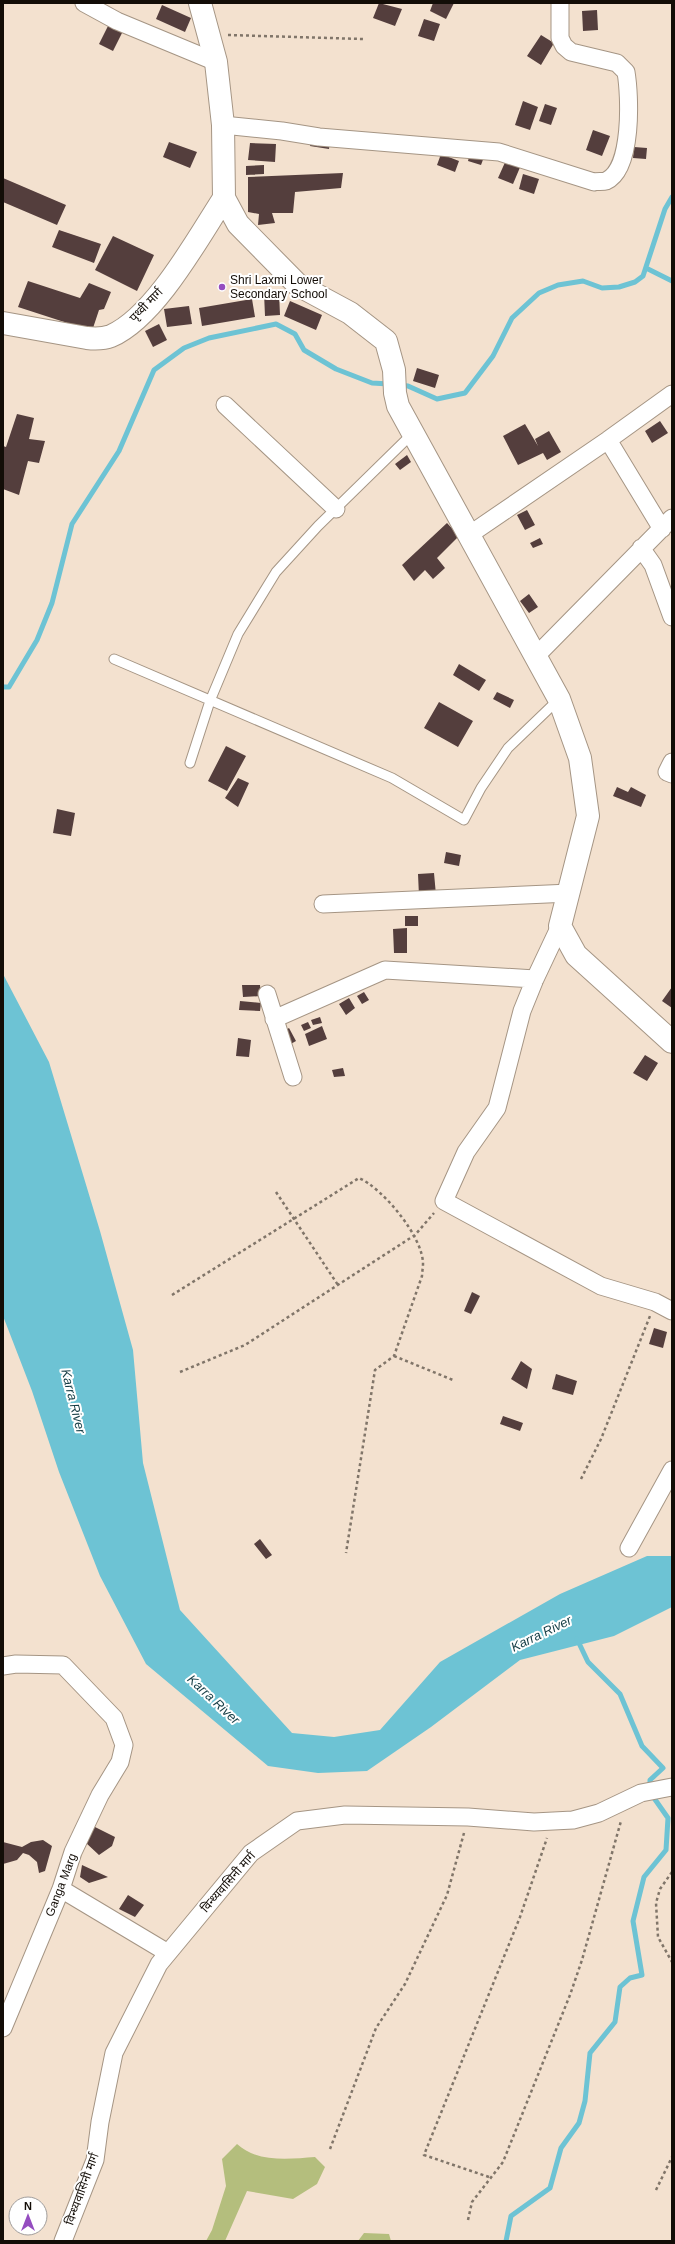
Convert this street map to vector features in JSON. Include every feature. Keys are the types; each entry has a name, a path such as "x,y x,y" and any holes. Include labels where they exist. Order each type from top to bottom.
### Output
{"main road":[{"path":"200,3 210,34 216,62 223,125 224,198 238,224 298,285 350,313 386,341 394,370 395,393 398,406 559,699 580,758 588,816 570,894 560,926 576,955 672,1042"},
{"name":"पृथ्वी मार्ग","path":"3,323 87,338 99,339 111,336 135,320 170,280 224,198"}],"street":[{"path":"84,3 117,21 216,62"},
{"path":"223,125 282,131 319,137 499,152 594,182 606,181 617,172 622,161 629,117 626,72 617,63 571,52 564,46 560,38 560,3"},
{"path":"469,535 608,440 672,394"},
{"path":"225,405 336,509"},
{"path":"535,657 641,548 667,524 608,440"},
{"path":"641,548 653,565 672,617"},
{"path":"672,762 667,772 672,774"},
{"path":"323,904 570,894"},
{"path":"560,926 522,1011 497,1108 466,1152 444,1201 601,1286 655,1302 672,1311"},
{"path":"274,1019 386,970 535,979"},
{"path":"266,994 293,1077"},
{"path":"629,1548 672,1470"},
{"name":"Ganga Marg","path":"3,1666 16,1664 63,1665 114,1718 124,1745 120,1762 100,1795 73,1852 61,1889 3,2028"},
{"name":"विन्ध्यवासिनी मार्ग","path":"63,2241 95,2160 100,2122 114,2053 159,1964 251,1853 297,1821 345,1815 468,1817 553,1822 573,1820 599,1813 641,1793 672,1787"},
{"path":"61,1889 168,1953"}],"lane":[{"path":"190,763 210,701 238,634 276,572 336,509 413,433"},
{"path":"114,659 392,778 464,820 481,788 508,748 559,699"}],"path":[{"path":"210,34 363,40"},
{"path":"172,1295 358,1178 371,1184 406,1222 415,1235 424,1263 422,1276 394,1356 375,1370 346,1553"},
{"path":"276,1192 338,1285"},
{"path":"180,1372 245,1345 338,1285 415,1235 444,1201"},
{"path":"581,1479 601,1439 638,1350 655,1302"},
{"path":"394,1356 453,1380"},
{"path":"468,2220 472,2202 502,2162 570,1995 585,1953 626,1801"},
{"path":"330,2149 376,2028 405,1984 447,1895 468,1817"},
{"path":"489,2178 424,2155 520,1917 553,1822"},
{"path":"672,1872 660,1889 656,1903 658,1937 671,1957 672,1962"},
{"path":"656,2190 672,2157"}],"green space":[{"path":"237,2144 245,2150 264,2157 284,2159 315,2157 325,2167 317,2184 293,2199 247,2191 225,2241 206,2241 212,2230 226,2186 222,2159"},
{"path":"364,2233 389,2234 391,2241 358,2241"}],"water":[{"name":"Karra River","path":"3,974 49,1062 100,1231 133,1350 143,1463 180,1610 292,1733 334,1737 380,1730 440,1662 560,1594 647,1556 672,1556 672,1607 614,1636 520,1660 431,1727 367,1771 318,1773 268,1766 146,1664 100,1576 59,1472 32,1391 3,1316"}],"building":[{"path":"379,3 402,9 395,26 373,18"},
{"path":"433,3 454,3 446,19 430,11"},
{"path":"162,5 191,18 185,32 156,19"},
{"path":"597,10 598,30 583,31 582,11"},
{"path":"424,19 440,24 434,41 418,36"},
{"path":"110,22 124,29 113,51 99,44"},
{"path":"541,35 554,43 541,65 527,56"},
{"path":"523,101 538,107 530,130 515,125"},
{"path":"545,104 557,108 551,125 539,121"},
{"path":"593,130 610,136 602,156 586,150"},
{"path":"312,137 330,140 329,149 310,146"},
{"path":"169,142 197,152 190,168 163,157"},
{"path":"250,143 276,144 275,162 248,160"},
{"path":"634,147 647,148 646,159 633,158"},
{"path":"470,153 484,157 481,165 468,161"},
{"path":"441,154 459,161 455,172 437,165"},
{"path":"507,158 521,165 513,184 498,178"},
{"path":"264,165 264,174 246,175 246,166"},
{"path":"343,173 341,188 295,192 293,213 272,213 275,223 258,225 259,214 248,212 248,177"},
{"path":"523,174 539,179 534,194 519,189"},
{"path":"3,178 66,205 57,225 3,202"},
{"path":"59,230 101,244 94,263 52,247"},
{"path":"113,236 154,255 137,291 95,270"},
{"path":"28,281 80,298 89,283 111,292 104,309 99,310 92,331 18,307"},
{"path":"279,292 280,315 265,316 264,293"},
{"path":"252,299 255,317 202,326 199,308"},
{"path":"290,301 322,315 316,330 284,316"},
{"path":"189,306 192,324 167,327 164,309"},
{"path":"159,324 167,340 153,347 145,331"},
{"path":"417,368 439,375 435,388 413,381"},
{"path":"17,414 34,418 29,439 45,441 39,463 28,461 19,495 3,489 3,446 6,447"},
{"path":"660,421 668,433 652,443 645,431"},
{"path":"525,424 538,446 535,439 549,431 561,452 547,460 543,453 518,465 503,436"},
{"path":"407,455 411,462 400,470 395,464"},
{"path":"527,510 535,525 525,530 517,515"},
{"path":"447,523 459,536 437,558 445,568 433,579 425,570 414,581 402,565"},
{"path":"540,538 543,544 533,548 530,543"},
{"path":"529,594 538,607 529,613 520,601"},
{"path":"459,664 486,680 479,691 453,675"},
{"path":"497,692 514,700 510,708 493,699"},
{"path":"439,702 473,721 458,747 424,728"},
{"path":"226,746 246,756 227,791 208,781"},
{"path":"238,778 249,783 238,807 225,798"},
{"path":"617,787 628,792 631,787 646,795 641,807 613,796"},
{"path":"57,809 75,813 71,836 53,833"},
{"path":"446,852 461,855 459,866 444,863"},
{"path":"434,873 436,895 419,896 418,874"},
{"path":"405,916 418,916 418,926 405,926"},
{"path":"407,928 407,953 394,953 393,929"},
{"path":"242,985 260,985 261,996 243,997"},
{"path":"672,987 672,1008 662,1001"},
{"path":"364,992 369,1000 362,1004 357,996"},
{"path":"349,998 355,1008 346,1015 339,1004"},
{"path":"240,1001 261,1003 260,1011 239,1010"},
{"path":"320,1017 322,1023 313,1025 311,1020"},
{"path":"308,1022 311,1028 304,1031 301,1025"},
{"path":"322,1026 327,1039 309,1046 305,1034"},
{"path":"289,1028 296,1041 289,1045 281,1033"},
{"path":"238,1038 251,1040 249,1057 236,1056"},
{"path":"645,1055 658,1063 647,1081 633,1073"},
{"path":"343,1068 345,1076 334,1077 332,1070"},
{"path":"472,1292 480,1296 471,1314 464,1311"},
{"path":"654,1328 667,1332 663,1348 649,1344"},
{"path":"521,1361 532,1369 527,1389 511,1379"},
{"path":"556,1374 577,1381 573,1395 552,1389"},
{"path":"503,1416 523,1423 520,1431 500,1424"},
{"path":"260,1539 272,1555 266,1559 254,1544"},
{"path":"95,1827 115,1837 112,1846 99,1855 85,1842"},
{"path":"43,1840 52,1846 45,1871 39,1873 37,1862 29,1855 23,1853 17,1860 3,1864 3,1842 22,1847 31,1842"},
{"path":"82,1865 108,1877 89,1883 80,1877"},
{"path":"128,1895 144,1905 135,1917 119,1909"}],"waterway":[{"path":"399,385 408,386 437,399 465,393 493,356 512,318 539,293 558,285 583,281 602,288 619,287 635,282 643,276 665,209 672,197"},
{"path":"646,268 672,281"},
{"path":"3,687 9,687 37,640 52,603 72,524 119,451 154,370 184,348 209,338 276,324 295,334 304,350 336,369 372,383 389,384"},
{"path":"577,1639 588,1662 620,1694 642,1746 663,1768 650,1780 650,1783"},
{"path":"506,2241 511,2216 550,2188 561,2148 579,2123 585,2101 590,2053 615,2022 620,1987 630,1978 642,1975 633,1921 644,1877 666,1850 668,1818 654,1798"}],"place":[{"name":"Shri Laxmi Lower Secondary School","path":"222,287"}]}
